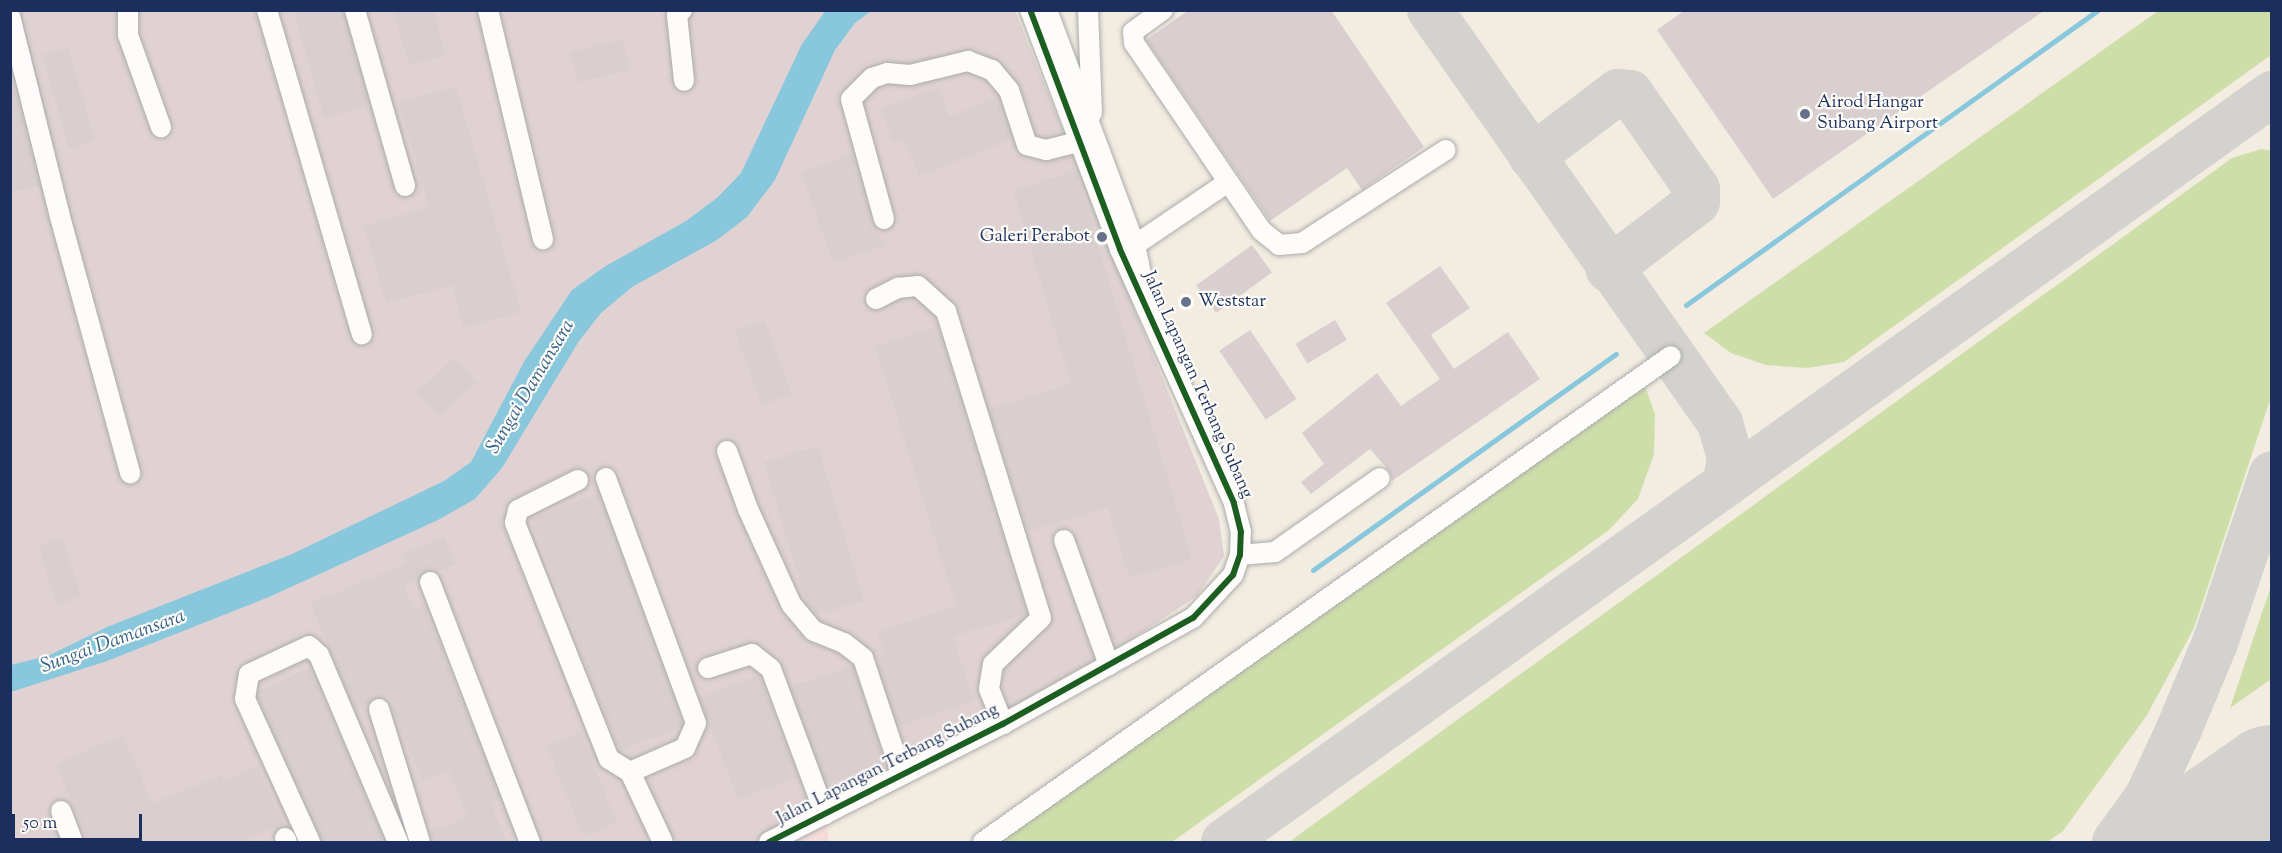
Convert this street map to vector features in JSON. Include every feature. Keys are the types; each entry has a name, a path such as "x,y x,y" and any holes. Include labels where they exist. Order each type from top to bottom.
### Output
{"street":[{"path":"128,10 128,35 161,127"},
{"path":"267,10 362,334"},
{"path":"355,10 405,186"},
{"path":"488,10 543,239"},
{"path":"682,10 677,15 684,81"},
{"name":"Jalan Lapangan Terbang Subang","path":"1030,10 1135,245 1149,310"},
{"name":"Jalan Lapangan Terbang Subang","path":"770,843 1003,724 1193,618 1233,575 1240,555 1241,532 1234,503 1120,249 1047,10"},
{"name":"Jalan Lapangan Terbang Subang","path":"1086,136 1088,10"},
{"path":"1163,10 1133,32 1134,44 1262,231 1280,245 1292,246 1446,150"},
{"path":"10,16 59,213 130,474"},
{"path":"884,219 850,99 872,78 887,73 910,75 968,61 992,70 1009,90 1027,145 1046,150 1086,136"},
{"path":"1135,245 1228,182"},
{"path":"876,299 898,288 918,286 946,311 1041,618 993,664 989,689 1003,724"},
{"path":"983,843 1671,356"},
{"path":"727,451 752,519 791,604 814,631 844,642 863,658 902,775"},
{"path":"606,478 696,723 685,748 630,772"},
{"path":"1240,555 1275,552 1380,478"},
{"path":"578,480 518,510 516,523 609,759 630,772 663,843"},
{"path":"1065,540 1109,665"},
{"path":"430,582 531,843"},
{"path":"310,843 245,699 249,674 309,646 319,655 398,843"},
{"path":"708,668 752,654 771,669 825,814"},
{"path":"379,709 420,843"},
{"path":"61,812 73,843"}],"shaded area":[{"path":"10,11 1015,11 1219,519 1224,556 1197,596 1003,724 769,842 11,842"},
{"path":"825,814 829,842 777,842"}],"green space":[{"path":"2158,11 2271,11 2271,55 1844,362 1807,368 1766,365 1731,353 1704,333"},
{"path":"2261,149 2272,151 2271,397 2194,628 2147,715 2063,831 2047,842 1289,842 2232,158"},
{"path":"1643,381 1655,414 1654,454 1638,499 1609,530 1172,842 993,842"},
{"path":"2271,586 2271,679 2230,708"}],"water":[{"name":"Sungai Damansara","path":"826,10 871,11 855,23 835,50 775,180 747,217 717,240 632,287 601,313 579,341 502,468 475,499 438,520 269,597 107,661 11,692 11,665 50,655 107,627 292,554 444,481 471,462 525,360 572,290 604,267 686,221 718,197 741,173 802,44"}],"building":[{"path":"293,10 343,10 369,105 324,118"},
{"path":"393,10 434,10 446,55 409,66"},
{"path":"1189,10 1331,10 1424,147 1362,190 1347,168 1270,221 1146,40"},
{"name":"Airod Hangar Subang Airport","path":"1685,10 2045,10 1773,199 1657,30"},
{"path":"622,39 630,70 578,83 571,52"},
{"path":"68,47 95,141 69,149 42,54"},
{"path":"456,86 521,312 464,328 452,285 386,303 364,226 429,207 399,102"},
{"path":"939,87 949,116 999,97 1012,139 919,176 904,139 893,143 881,109"},
{"path":"10,91 15,91 40,185 10,193"},
{"path":"853,154 872,222 885,245 833,263 801,172"},
{"path":"1076,171 1192,559 1129,578 1108,508 1027,532 989,409 1071,384 1013,190"},
{"path":"1252,245 1272,273 1216,313 1196,286"},
{"path":"1440,266 1470,308 1431,335 1454,369 1508,332 1540,379 1392,481 1390,472 1370,449 1311,494 1301,482 1324,464 1302,433 1377,373 1401,406 1440,379 1386,303"},
{"path":"765,320 792,394 762,405 735,331"},
{"path":"1335,320 1347,340 1307,363 1296,344"},
{"path":"938,326 1027,614 953,637 974,701 898,726 876,659 885,656 877,632 956,606 875,346"},
{"path":"1250,330 1296,399 1266,420 1219,351"},
{"path":"454,358 477,382 440,416 417,392"},
{"path":"818,446 864,601 816,615 806,603 764,462"},
{"path":"599,493 683,723 681,727 619,751 531,519"},
{"path":"444,537 456,564 436,572 425,571 418,579 404,585 414,610 424,606 482,751 500,798 490,802 507,843 433,843 430,832 467,817 449,770 422,781 388,695 355,709 310,603 407,564 403,554"},
{"path":"63,538 81,597 56,605 38,546"},
{"path":"853,666 885,765 822,785 790,686"},
{"path":"311,667 385,843 322,843 257,697 258,691"},
{"path":"759,675 798,777 738,800 699,698"},
{"path":"580,732 617,823 583,836 547,745"},
{"path":"123,735 152,803 221,775 223,781 257,766 283,824 235,843 89,843 56,764"}],"waterway":[{"path":"1686,305 2098,10"},
{"path":"1313,570 1616,354"}],"taxiway":[{"path":"1430,10 1720,423 1730,458 1725,485"},
{"path":"1532,157 1618,92 1630,93 1697,189 1697,202 1609,269"},
{"path":"1224,842 2272,94"},
{"path":"2115,842 2148,796 2179,729 2215,643 2272,474"}],"runway":[{"path":"2189,842 2272,784"}],"cycle path":[{"path":"769,842 1003,724 1193,618 1233,575 1240,555 1241,532 1234,503 1120,249 1030,10"}],"place":[{"name":"Airod Hangar Subang Airport","path":"1805,114"},
{"name":"Galeri Perabot","path":"1102,237"},
{"name":"Weststar","path":"1186,302"}]}
